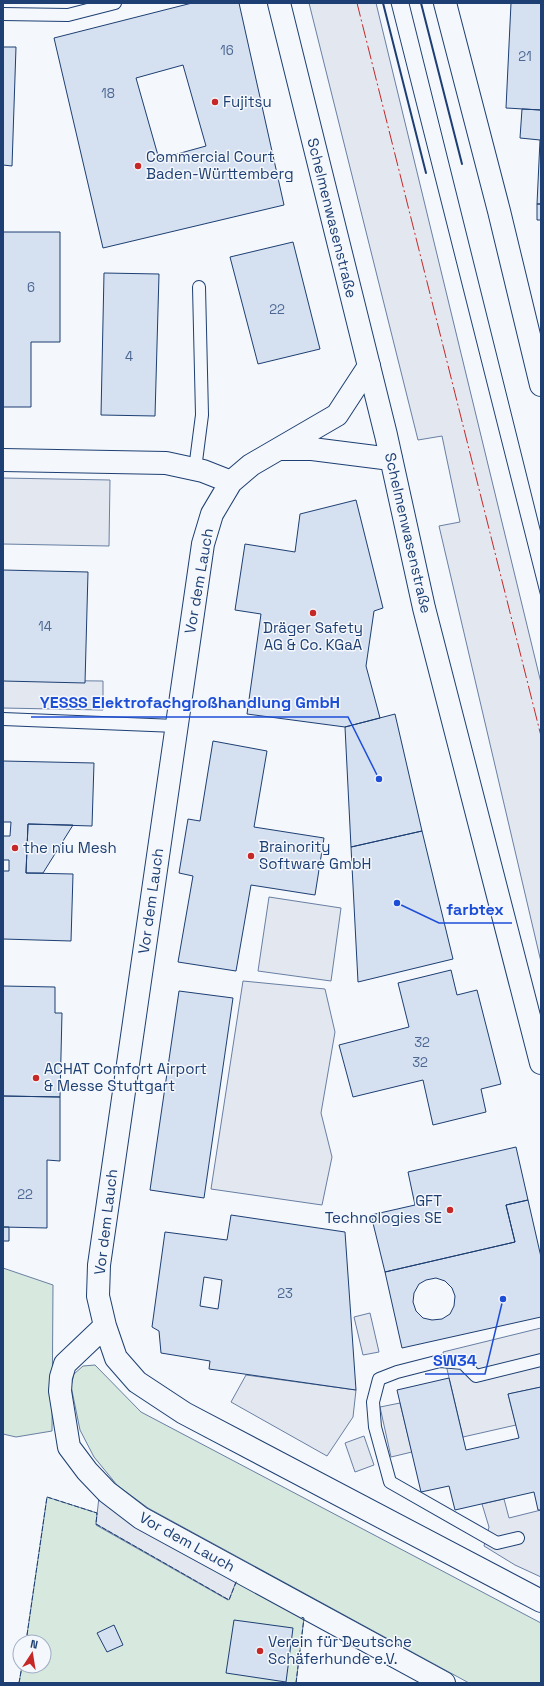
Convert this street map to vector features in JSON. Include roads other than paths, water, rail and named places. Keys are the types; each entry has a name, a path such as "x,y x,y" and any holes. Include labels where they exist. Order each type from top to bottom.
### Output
{"street":[{"name":"Schelmenwasenstraße","path":"279,3 391,460 424,608 541,1063"},
{"path":"445,3 499,210 541,385"},
{"name":"Vor dem Lauch","path":"368,366 337,415 281,449 251,465 231,482 212,514 203,544 99,1265 98,1296 105,1326 116,1358 137,1382 184,1413 541,1601"},
{"name":"Vor dem Lauch","path":"281,449 312,449 391,460"},
{"path":"3,460 166,463 195,469 231,482"},
{"name":"Vor dem Lauch","path":"105,1326 65,1364 61,1377 60,1390 69,1447 86,1471 107,1492 141,1518 444,1683"}],"lane":[{"path":"3,14 68,15 115,3"},
{"path":"195,469 202,414 199,287"},
{"path":"3,719 176,726"},
{"path":"518,1538 497,1543 390,1482 375,1427 373,1402 380,1379 397,1372 440,1361 463,1363 476,1376 541,1360"}],"tram line":[{"path":"391,3 541,597"},
{"path":"409,3 541,533"}],"place":[{"name":"Fujitsu","path":"215,102"},
{"name":"Commercial Court Baden-Württemberg","path":"138,166"},
{"name":"Dräger Safety AG & Co. KGaA","path":"313,613"},
{"name":"YESSS Elektrofachgroßhandlung GmbH","path":"379,779"},
{"name":"the niu Mesh","path":"15,848"},
{"name":"Brainority Software GmbH","path":"251,856"},
{"name":"farbtex","path":"397,903"},
{"name":"ACHAT Comfort Airport & Messe Stuttgart","path":"36,1078"},
{"name":"GFT Technologies SE","path":"450,1210"},
{"name":"SW34","path":"503,1299"},
{"name":"Verein für Deutsche Schäferhunde e.V.","path":"260,1651"}]}
